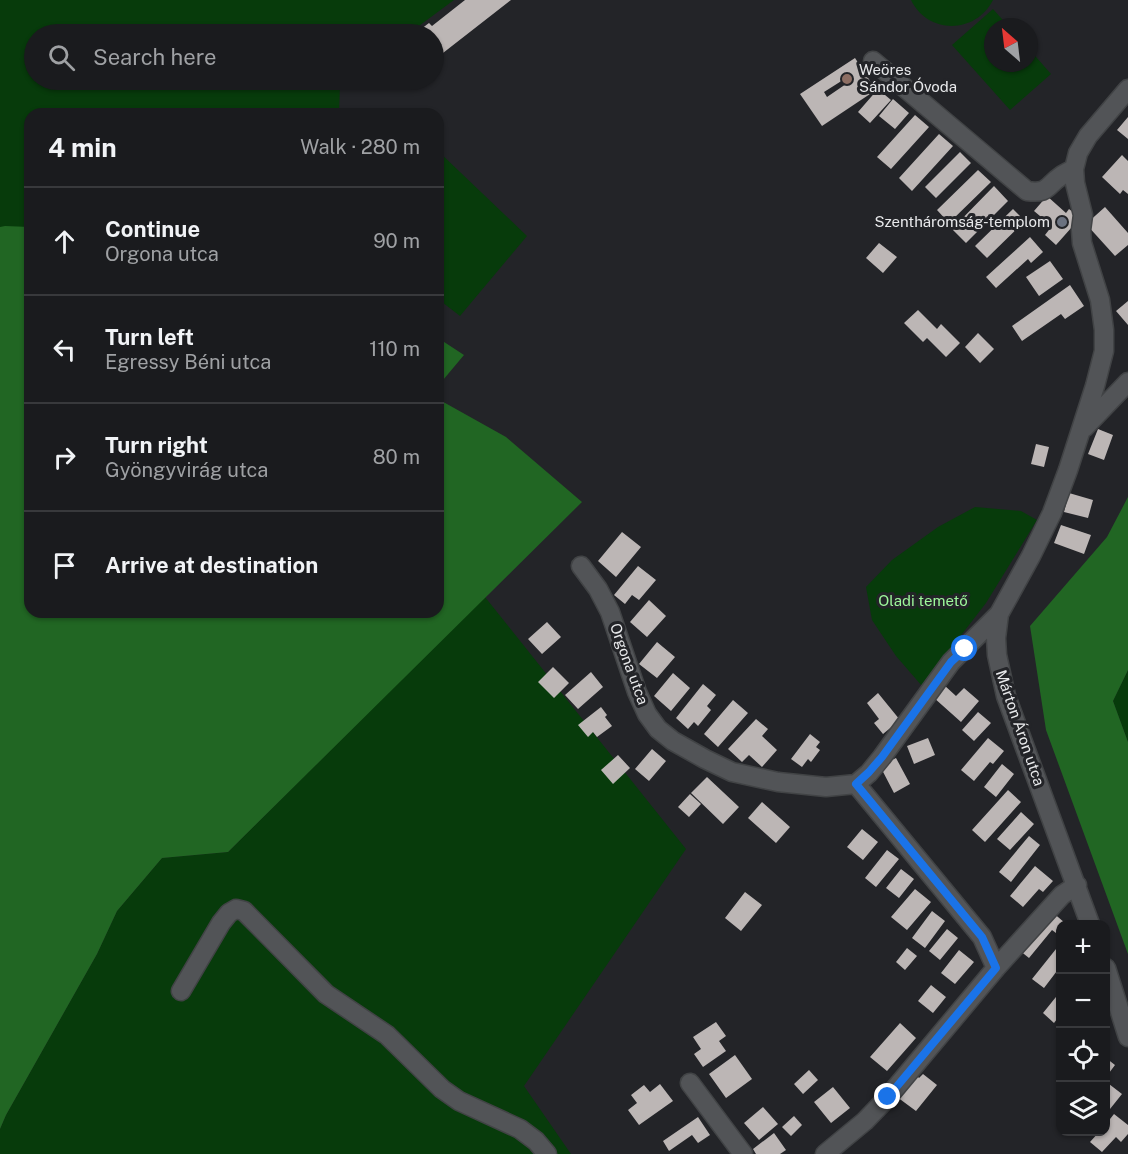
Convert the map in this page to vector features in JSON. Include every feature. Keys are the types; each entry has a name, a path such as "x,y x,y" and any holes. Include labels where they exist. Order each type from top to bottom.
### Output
{"street":[{"path":"873,61 1027,191 1036,193 1046,191 1061,176 1074,169 1078,153 1088,136 1128,89"},
{"name":"Márton Áron utca","path":"1074,169 1083,215 1082,243 1100,300 1104,351 1095,386 1052,513 999,614 996,638 997,655 1006,696 1089,920"},
{"name":"Márton Áron utca","path":"1080,432 1128,382"},
{"name":"Orgona utca","path":"581,566 610,612 637,692 647,714 658,729 673,741 732,772 778,782 826,787 856,784"},
{"path":"996,968 982,937 856,784 882,757 951,662 999,614"},
{"path":"825,1154 866,1121 1062,894 1077,885"},
{"path":"181,991 221,923 236,909 244,911 326,994 387,1035 442,1089 459,1101 520,1129 536,1141 547,1154"},
{"path":"1108,974 1128,1036"},
{"path":"690,1083 743,1154"}],"green space":[{"path":"0,0 454,0 422,24 24,24 24,90 340,90 339,108 24,108 24,227 0,227"},
{"path":"911,0 993,0 975,19 952,26 929,20"},
{"path":"993,9 1001,18 984,18 984,72 1038,72 1038,59 1051,74 1010,110 952,45"},
{"path":"444,157 527,236 460,316 444,304"},
{"path":"0,227 24,227 24,618 444,618 444,402 506,437 582,502 228,852 162,858 117,911 97,954 0,1129"},
{"path":"444,342 464,355 444,379"},
{"path":"1128,497 1128,670 1113,701 1128,742 1128,954 1046,730 1030,626 1107,537"},
{"name":"Oladi temető","path":"975,507 1021,511 1037,520 986,603 922,686 896,656 872,620 866,587 892,560 938,527"},
{"path":"485,597 686,849 524,1086 571,1154 0,1154 0,1129 6,1115 97,954 117,911 162,858 228,852"},
{"path":"1128,670 1128,742 1113,701"}],"building":[{"path":"465,0 511,0 444,52 444,24 435,24"},
{"path":"855,58 876,90 822,126 800,94","holes":["843,80 846,84 827,97 824,92"]},
{"path":"878,89 891,100 870,123 858,112"},
{"path":"893,99 909,113 895,129 879,116"},
{"path":"915,115 929,127 891,169 877,157"},
{"path":"1128,117 1128,139 1117,130"},
{"path":"939,134 953,146 912,191 899,178"},
{"path":"960,152 971,163 936,198 925,187"},
{"path":"1122,155 1128,161 1128,194 1123,190 1120,194 1102,177"},
{"path":"978,170 991,182 949,223 937,210"},
{"path":"994,186 1008,201 966,243 952,229"},
{"name":"Szentháromság-templom","path":"1047,196 1066,213 1069,209 1080,218 1056,245 1045,235 1052,226 1034,211"},
{"path":"1105,207 1128,233 1128,245 1115,256 1086,224"},
{"path":"1013,209 1025,221 987,258 975,246"},
{"path":"1030,237 1043,252 1031,263 1028,259 996,288 986,277"},
{"path":"879,243 897,257 883,273 866,258"},
{"path":"1050,261 1063,279 1039,296 1026,277"},
{"path":"1070,285 1084,306 1065,319 1061,314 1022,341 1012,326"},
{"path":"1128,301 1128,325 1116,311"},
{"path":"918,310 937,329 941,324 960,343 946,357 927,338 923,342 904,323"},
{"path":"978,333 994,349 980,363 965,347"},
{"path":"1098,429 1113,435 1104,460 1088,454"},
{"path":"1036,444 1049,447 1044,467 1031,464"},
{"path":"1069,493 1093,500 1088,518 1064,512"},
{"path":"1061,525 1091,535 1084,554 1054,543"},
{"path":"622,532 641,547 616,577 598,561"},
{"path":"638,566 656,580 639,600 632,595 625,604 614,595"},
{"path":"649,600 666,616 647,637 630,622"},
{"path":"547,622 561,637 542,654 528,639"},
{"path":"657,642 675,657 657,678 639,664"},
{"path":"553,667 569,683 554,698 538,682"},
{"path":"591,672 603,687 578,709 565,695"},
{"path":"673,673 690,688 671,711 654,696"},
{"path":"703,684 716,695 707,706 711,710 698,726 694,722 688,729 676,718"},
{"path":"944,685 956,696 964,688 979,701 961,722 933,697"},
{"path":"878,693 900,720 883,734 874,723 879,719 867,703"},
{"path":"733,700 748,713 718,747 704,734"},
{"path":"601,707 612,726 597,737 593,732 588,737 578,725"},
{"path":"978,712 991,723 974,741 962,730"},
{"path":"756,719 768,729 762,736 777,750 762,767 749,755 742,762 728,749"},
{"path":"810,734 820,742 816,747 820,750 811,762 808,759 802,767 791,759"},
{"path":"928,738 935,755 914,764 907,746"},
{"path":"988,738 1004,751 993,764 990,762 974,781 961,770"},
{"path":"652,749 666,761 649,781 635,769"},
{"path":"618,755 630,768 613,784 601,770"},
{"path":"896,758 910,784 894,793 880,766"},
{"path":"1002,764 1014,774 996,797 984,787"},
{"path":"707,777 739,807 723,824 691,793"},
{"path":"1008,790 1021,802 985,842 972,830"},
{"path":"690,794 701,804 689,817 678,807"},
{"path":"762,802 790,827 776,843 748,818"},
{"path":"1021,812 1034,824 1010,850 997,839"},
{"path":"862,829 878,842 863,860 847,847"},
{"path":"1029,836 1040,845 1011,882 999,872"},
{"path":"887,850 899,859 876,887 865,878"},
{"path":"1035,866 1053,881 1043,892 1039,889 1023,907 1010,896"},
{"path":"901,869 914,879 899,898 886,888"},
{"path":"915,889 931,902 907,930 891,917"},
{"path":"745,892 762,905 741,931 725,918"},
{"path":"932,911 945,921 925,948 912,938"},
{"path":"1051,911 1062,920 1056,920 1056,933 1052,930 1029,958 1019,950"},
{"path":"947,929 958,938 940,960 929,951"},
{"path":"907,948 917,956 905,970 896,962"},
{"path":"1056,949 1056,972 1044,988 1032,979"},
{"path":"959,950 974,962 955,984 941,973"},
{"path":"931,985 946,997 933,1013 918,1001"},
{"path":"1056,997 1054,1023 1043,1013"},
{"path":"716,1022 726,1036 719,1041 726,1051 703,1067 694,1054 701,1049 693,1037"},
{"path":"900,1023 916,1038 887,1071 870,1057"},
{"path":"735,1055 752,1079 726,1098 709,1074"},
{"path":"1110,1061 1115,1065 1110,1072"},
{"path":"809,1070 818,1080 803,1094 794,1084"},
{"path":"915,1074 919,1078 923,1074 937,1085 916,1111 897,1097"},
{"path":"660,1084 673,1101 639,1125 628,1110 637,1103 631,1095 644,1085 650,1092"},
{"path":"1110,1085 1122,1094 1110,1109"},
{"path":"833,1087 850,1108 831,1123 814,1102"},
{"path":"763,1107 778,1124 759,1140 744,1123"},
{"path":"1114,1114 1128,1125 1128,1134 1121,1142 1116,1137 1102,1152 1090,1142 1095,1136 1110,1136 1110,1119"},
{"path":"794,1116 802,1125 791,1136 782,1127"},
{"path":"698,1117 710,1135 698,1143 692,1135 669,1151 663,1141"},
{"path":"774,1133 786,1150 780,1154 756,1154 753,1149"}],"place":[{"name":"Weöres Sándor Óvoda","path":"847,79"},
{"name":"Szentháromság-templom","path":"1062,222"}],"route":[{"path":"888,1097 996,968 982,937 856,784 882,757 951,662 965,649"}]}
